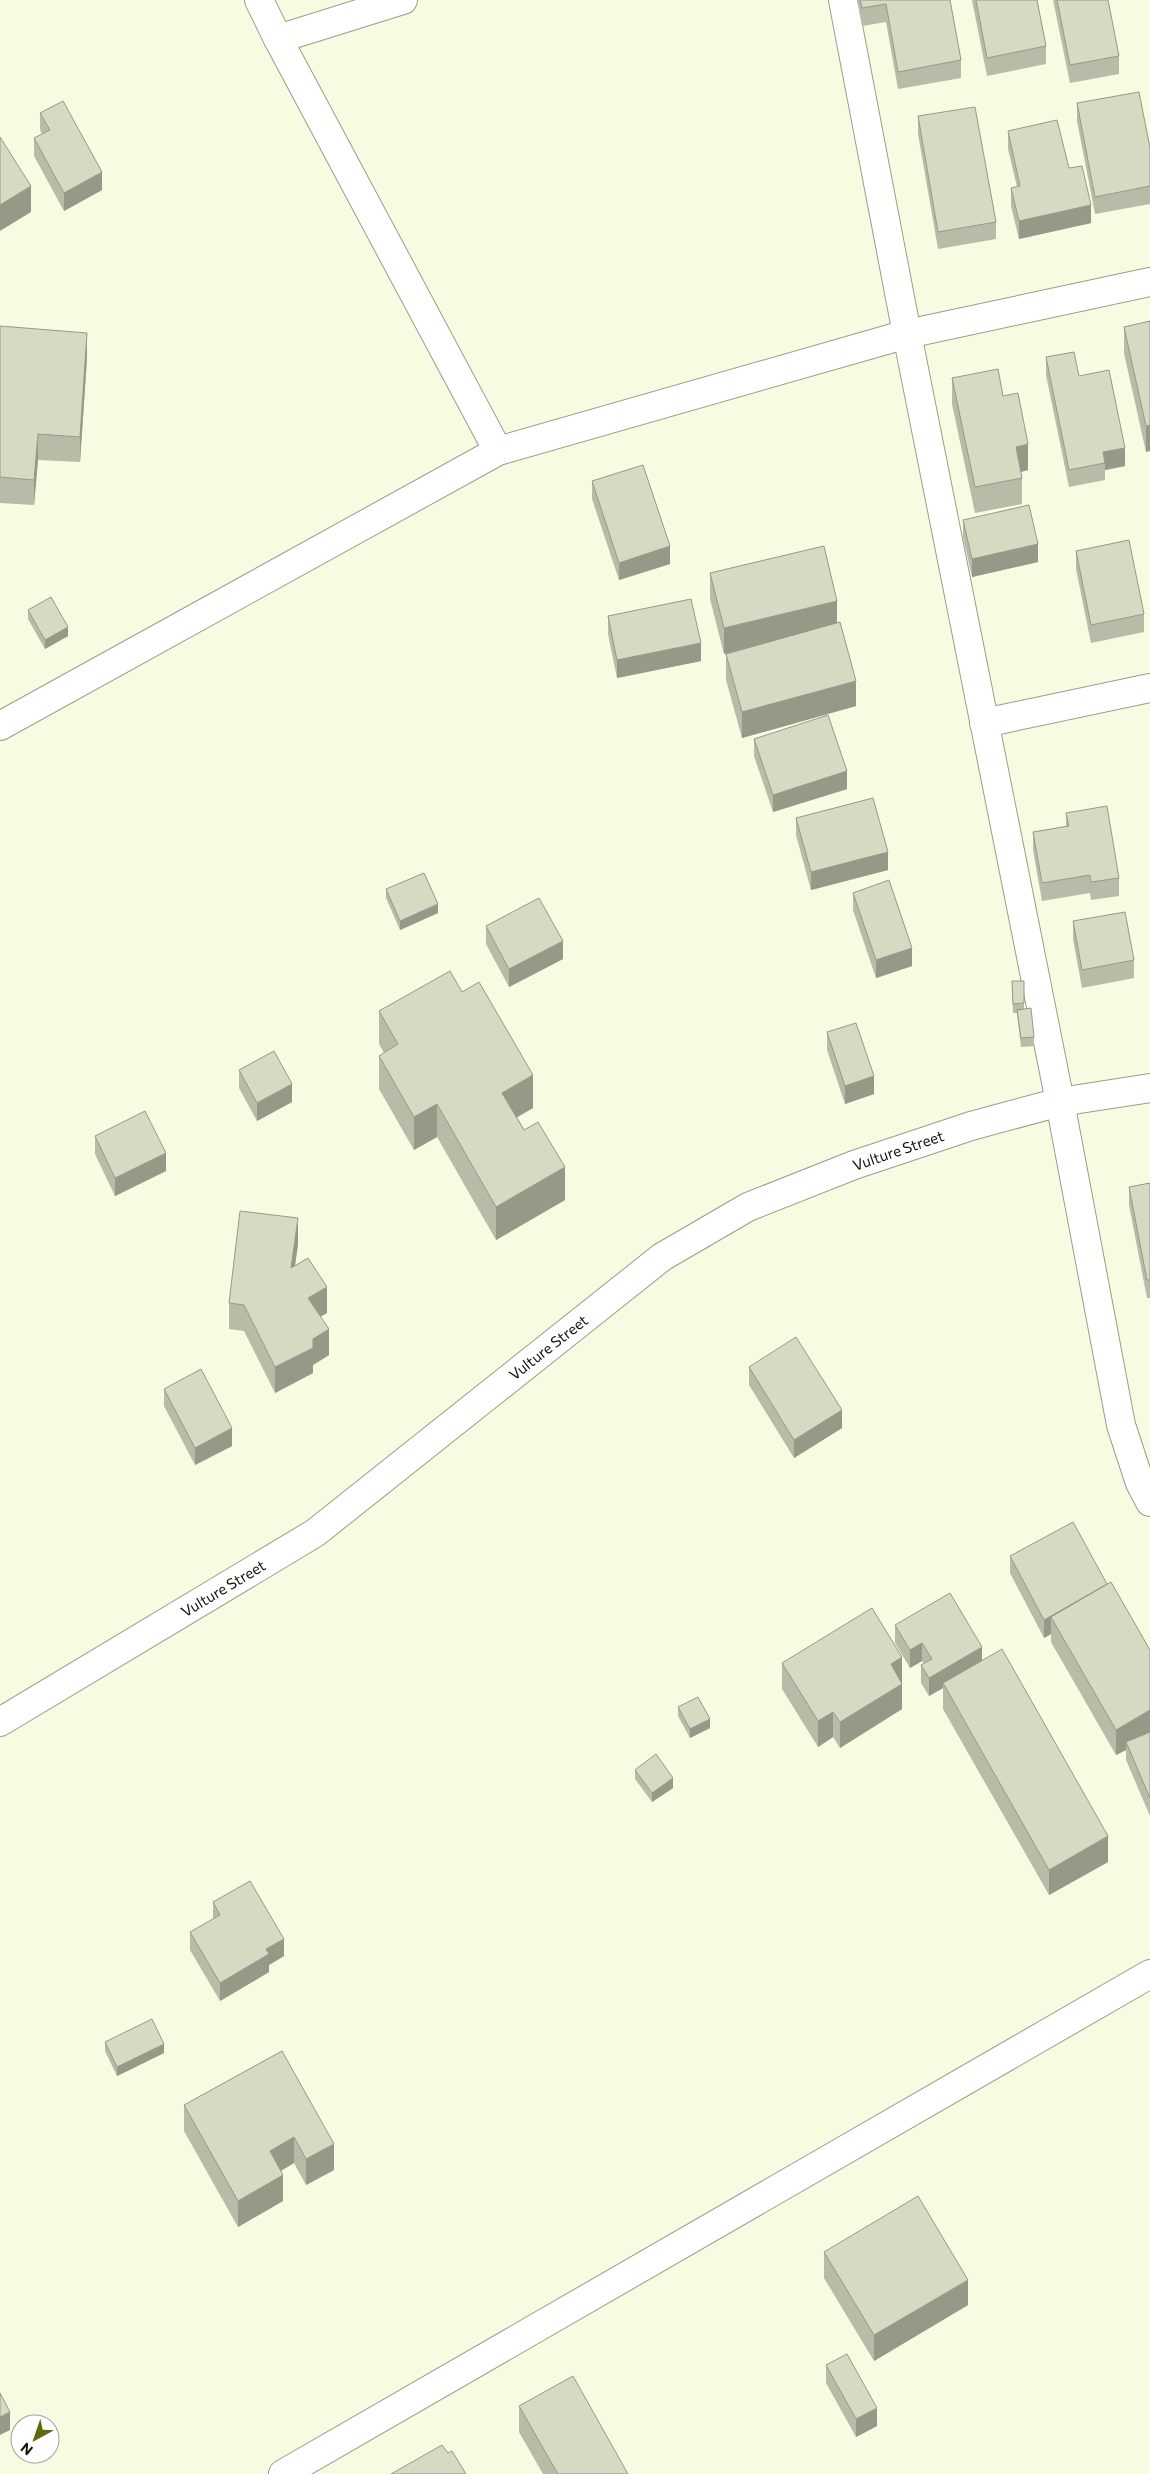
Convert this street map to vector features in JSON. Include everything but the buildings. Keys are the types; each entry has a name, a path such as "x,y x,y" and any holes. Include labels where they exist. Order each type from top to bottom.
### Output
{"street":[{"path":"259,0 498,451"},
{"path":"278,39 403,0"},
{"path":"843,0 907,334 1060,1102 1121,1425 1140,1483 1150,1502"},
{"path":"0,726 498,451 907,334 1150,282"},
{"path":"984,723 1150,688"},
{"name":"Vulture Street","path":"0,1722 314,1533 662,1257 748,1207 854,1165 971,1126 1060,1102 1150,1088"},
{"path":"283,2474 1150,1974"}]}
